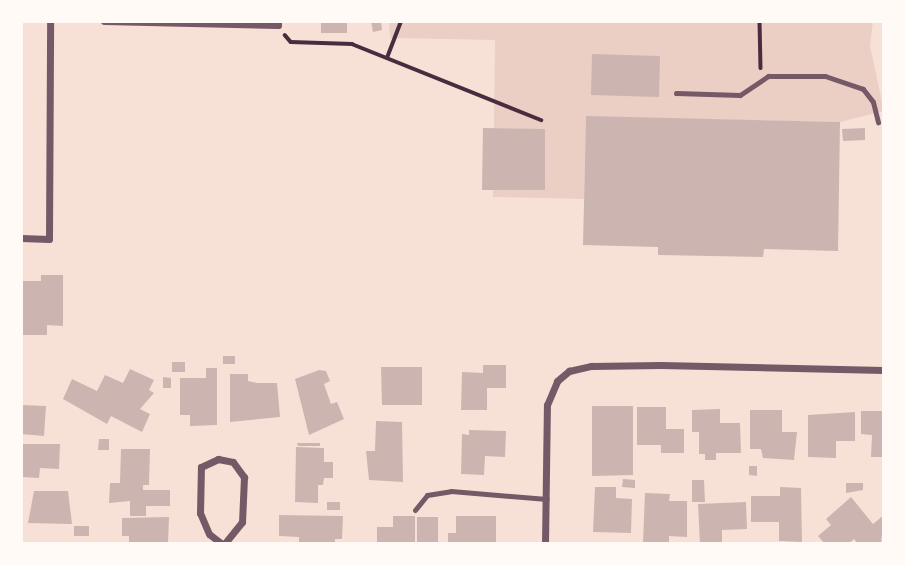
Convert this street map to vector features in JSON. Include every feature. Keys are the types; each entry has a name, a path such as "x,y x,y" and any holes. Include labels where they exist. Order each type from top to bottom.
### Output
{"street":[{"path":"21,238 49,239 50,21"},
{"path":"104,21 278,23"},
{"path":"545,544 547,405 557,382 569,371 592,366 661,365 884,370"},
{"path":"218,459 233,462 244,477 242,522 223,544 209,534 200,513 201,467 218,459"}],"lane":[{"path":"676,93 740,95 768,76 825,76 851,82 873,102 878,122"},
{"path":"415,510 427,495 451,491 547,499"}],"path":[{"path":"387,58 401,21"},
{"path":"760,21 761,80"},
{"path":"278,23 291,42 352,44 541,120"}],"shaded area":[{"path":"389,21 873,21 870,46 884,111 840,122 586,117 584,199 493,197 495,40 390,38"}],"building":[{"path":"321,21 347,21 347,33 321,33"},
{"path":"371,21 381,21 382,30 373,32"},
{"path":"592,54 660,56 659,97 591,95"},
{"path":"586,116 840,122 838,251 764,249 763,257 658,255 658,247 583,245"},
{"path":"483,128 545,129 545,190 482,190"},
{"path":"865,128 865,140 843,141 842,129"},
{"path":"41,275 63,275 63,326 47,325 47,335 21,335 21,281 41,281"},
{"path":"223,356 235,356 235,364 223,364"},
{"path":"172,362 185,362 185,372 172,372"},
{"path":"483,365 506,365 506,388 487,388 487,410 461,410 462,372 483,373"},
{"path":"381,367 422,367 422,405 382,405"},
{"path":"206,368 217,368 217,425 190,426 190,415 180,415 180,378 206,378"},
{"path":"130,369 154,380 149,390 154,393 140,409 150,414 142,432 111,416 107,424 63,399 72,379 97,391 105,375 123,383"},
{"path":"319,370 326,371 330,381 324,384 331,404 337,402 344,419 309,435 295,379"},
{"path":"230,374 248,374 248,381 257,383 277,383 280,417 230,422"},
{"path":"163,377 171,378 171,388 163,388"},
{"path":"21,405 46,406 44,436 21,434"},
{"path":"592,406 633,406 633,475 592,476"},
{"path":"637,407 666,407 666,429 684,429 684,453 661,453 661,445 637,445"},
{"path":"720,409 720,423 740,423 741,453 716,453 716,460 705,460 705,454 699,454 699,432 692,432 692,410"},
{"path":"750,410 782,410 782,432 797,432 794,460 763,458 761,449 750,449"},
{"path":"861,411 884,411 884,457 871,457 872,435 861,434"},
{"path":"855,412 855,441 836,441 836,458 808,457 808,415"},
{"path":"376,421 402,422 403,482 369,480 366,451 375,451"},
{"path":"469,430 506,431 505,457 485,456 484,475 461,474 462,434 469,435"},
{"path":"99,439 109,439 109,450 98,450"},
{"path":"297,443 320,443 320,446 298,446"},
{"path":"21,444 60,444 59,469 40,468 39,478 21,477"},
{"path":"296,447 324,448 324,462 333,462 333,478 324,478 323,485 318,485 318,503 295,502"},
{"path":"121,449 150,449 149,485 143,485 143,490 170,490 170,506 146,506 146,516 130,516 130,501 109,503 110,483 120,483"},
{"path":"749,466 757,466 757,476 749,475"},
{"path":"623,479 635,480 635,488 622,487"},
{"path":"692,480 704,480 705,502 692,502"},
{"path":"846,483 863,483 863,490 846,493"},
{"path":"595,487 616,487 616,498 632,499 631,533 593,532"},
{"path":"780,487 801,488 802,542 779,541 779,522 751,522 751,496 780,496"},
{"path":"34,491 68,491 72,524 28,523"},
{"path":"645,493 670,494 669,501 687,501 687,537 669,536 669,543 643,543"},
{"path":"851,497 873,524 884,515 881,544 858,544 854,539 848,544 825,544 818,536 831,525 826,519"},
{"path":"327,502 340,502 340,510 327,510"},
{"path":"746,502 747,529 722,530 722,544 700,544 698,504"},
{"path":"279,515 343,516 342,539 335,539 335,544 299,544 299,537 279,536"},
{"path":"393,516 415,516 415,544 377,544 377,527 393,527"},
{"path":"456,516 496,516 496,542 448,544 448,533 456,533"},
{"path":"169,517 168,543 129,544 129,536 122,536 122,518"},
{"path":"417,517 438,517 438,543 417,543"},
{"path":"74,526 89,526 89,536 74,536"}]}
